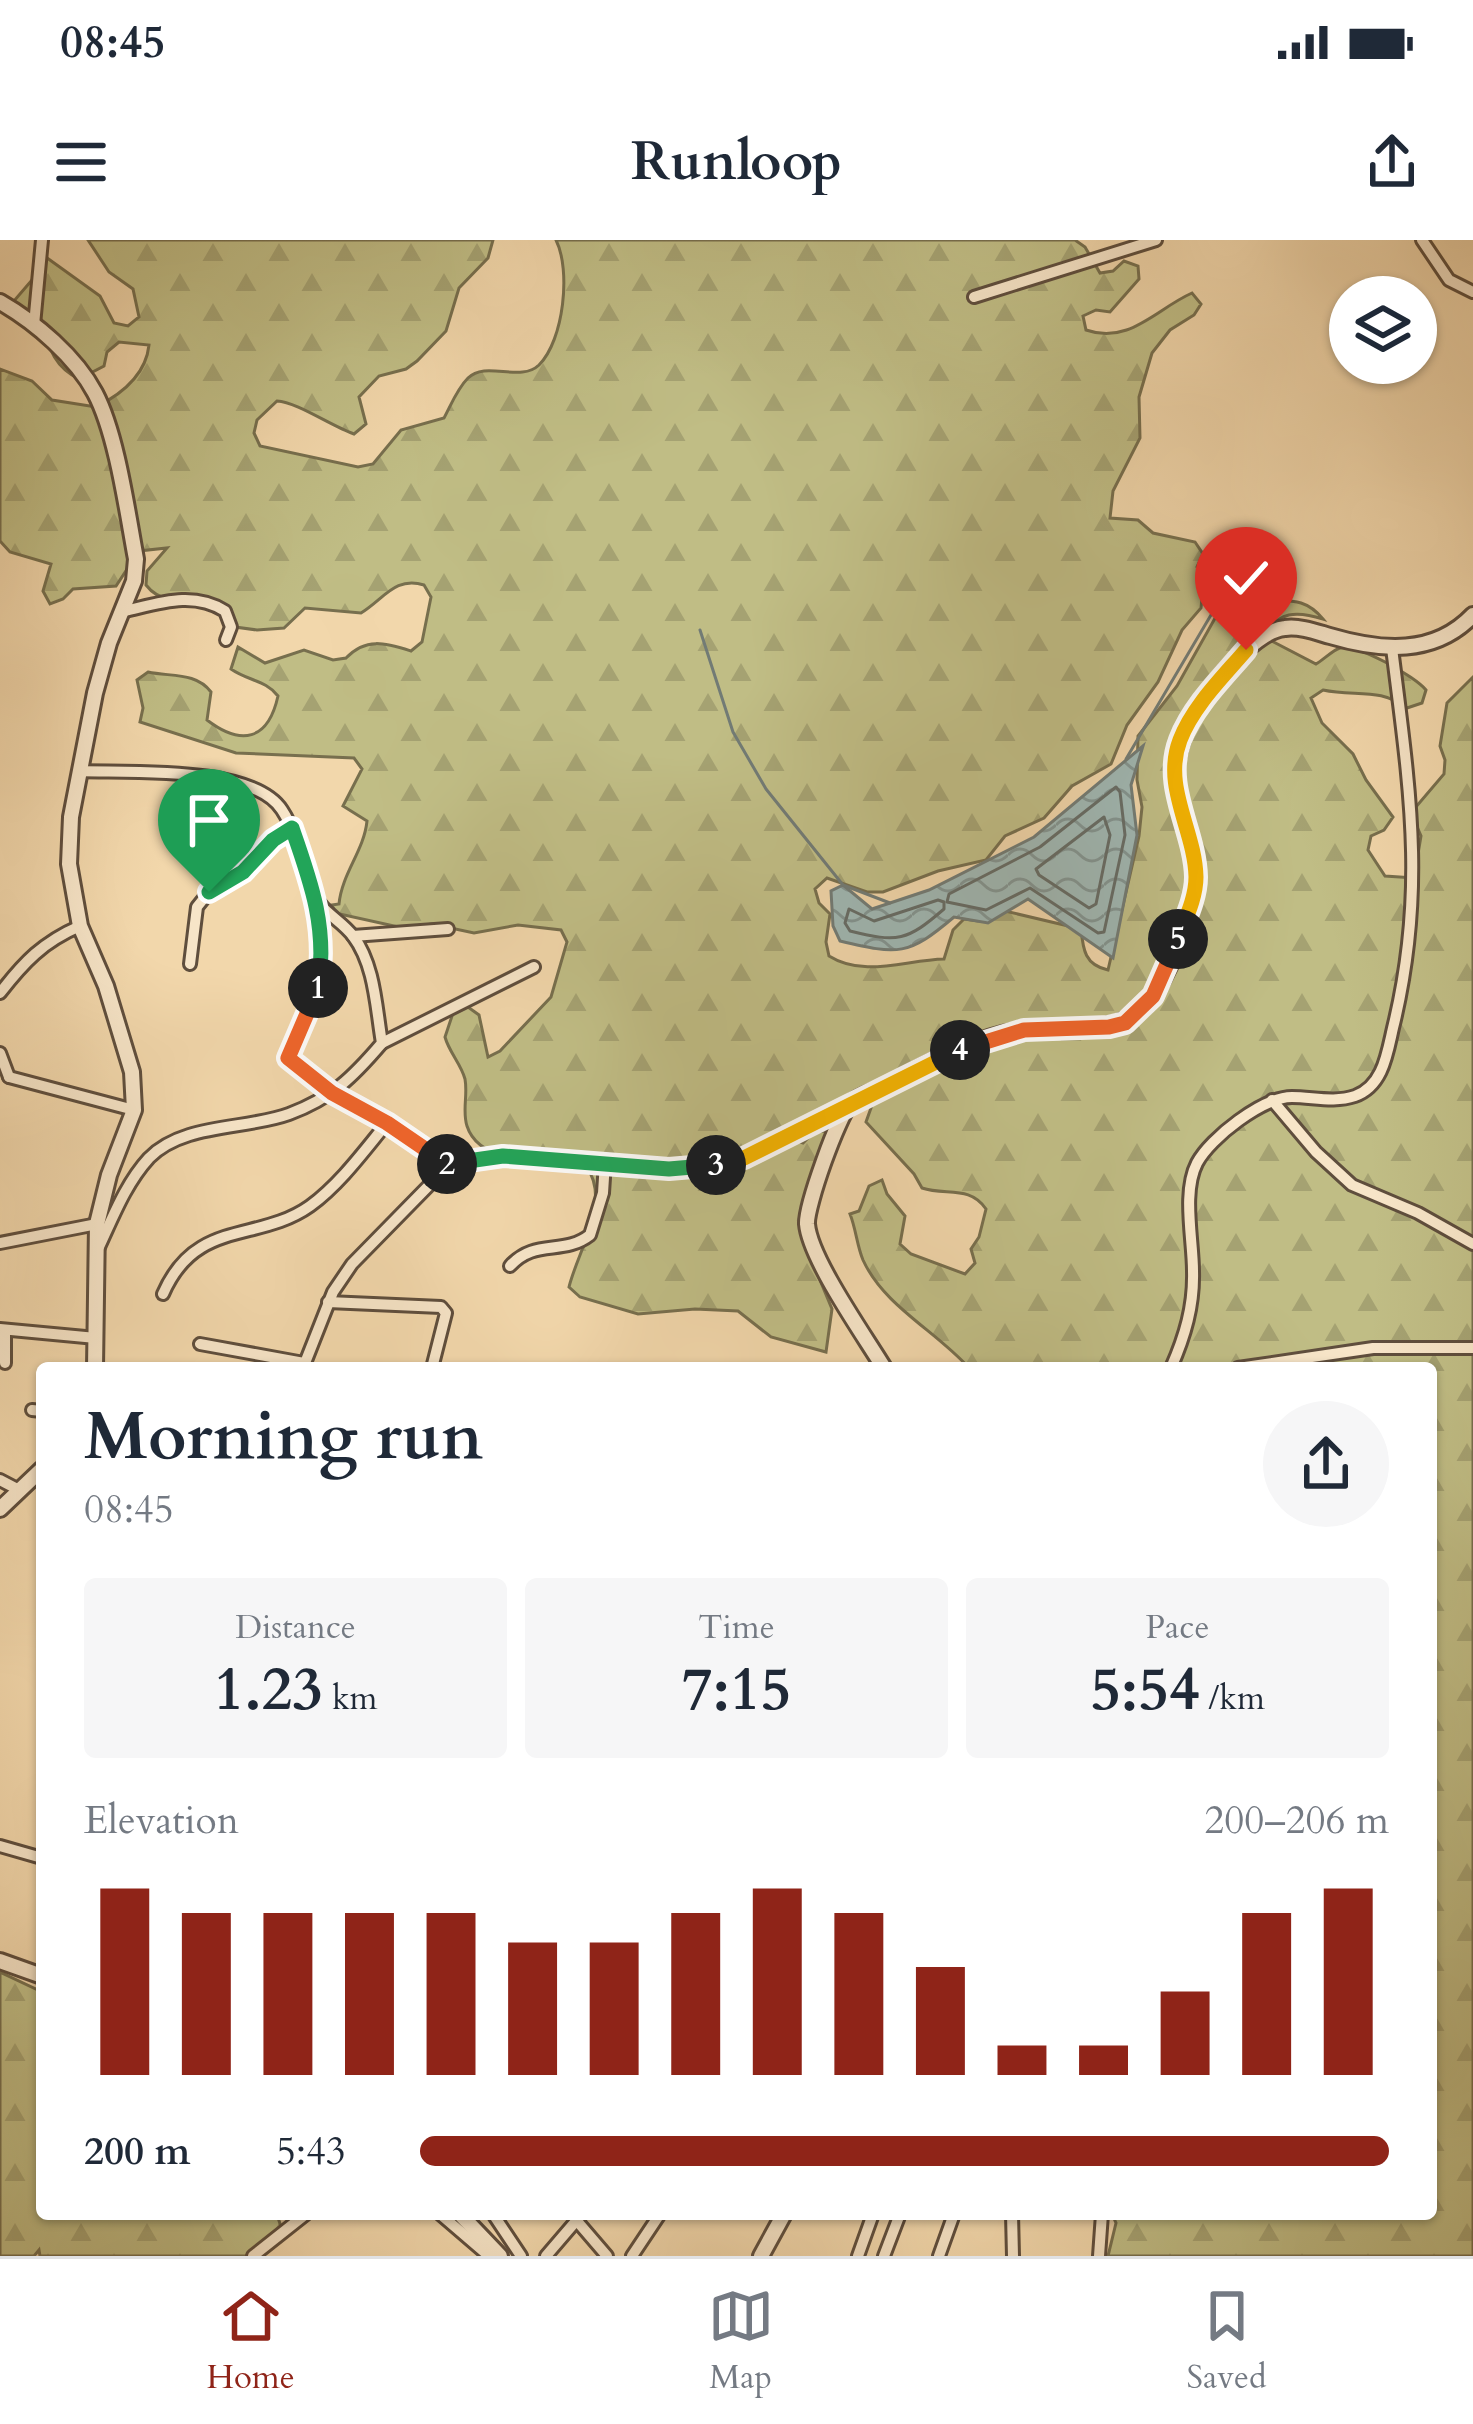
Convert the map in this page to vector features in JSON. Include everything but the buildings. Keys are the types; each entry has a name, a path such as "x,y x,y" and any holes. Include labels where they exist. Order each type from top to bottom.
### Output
{"street":[{"path":"34,325 42,240"},
{"path":"974,297 1156,240"},
{"path":"1422,240 1450,280 1473,292"},
{"path":"0,302 34,325 94,391 136,559 125,610 109,644 79,771 69,864 80,926 126,1040 134,1110 109,1175 97,1224 95,1362"},
{"path":"125,610 178,599 215,605 230,620 226,640"},
{"path":"304,1362 328,1302 352,1264 449,1165 503,1156 669,1169 713,1166 744,1158 932,1062 992,1037 1024,1030 1125,1023 1140,1012 1163,978 1195,889 1193,855 1176,791 1180,739 1207,696 1246,650 1284,628 1392,648 1431,644 1447,638 1473,615"},
{"path":"1174,1362 1191,1313 1191,1183 1204,1153 1246,1115 1272,1100 1356,1096 1379,1076 1386,1058 1410,944 1415,880 1411,791 1392,648"},
{"path":"79,771 250,784 269,794 292,828 317,902 321,932 317,989 287,1055 295,1068 449,1165"},
{"path":"190,964 197,907 209,892 243,872 273,840 292,828"},
{"path":"317,902 353,936 371,978 382,1042"},
{"path":"0,993 48,940 80,926"},
{"path":"353,936 448,929"},
{"path":"99,1246 124,1192 149,1158 166,1146 290,1114 347,1084 382,1042 534,967"},
{"path":"0,1053 9,1077"},
{"path":"9,1077 134,1110"},
{"path":"0,1089 9,1077"},
{"path":"1272,1100 1352,1185 1473,1244"},
{"path":"849,1105 816,1184 807,1226 880,1362"},
{"path":"163,1294 172,1273 198,1249 308,1208 387,1123"},
{"path":"510,1266 525,1252 570,1246 590,1235 603,1192 605,1162"},
{"path":"0,1244 97,1224"},
{"path":"328,1302 441,1307 446,1312 434,1362"},
{"path":"5,1363 3,1330 96,1337"},
{"path":"200,1344 288,1362"},
{"path":"1278,1362 1372,1348 1473,1348"},
{"path":"0,1509 36,1475"},
{"path":"0,1480 21,1491"},
{"path":"0,1846 36,1856"},
{"path":"0,1961 36,1974"},
{"path":"253,2256 293,2220"},
{"path":"448,2220 489,2256"},
{"path":"466,2220 500,2256"},
{"path":"498,2220 521,2256"},
{"path":"546,2256 577,2220"},
{"path":"582,2220 607,2256"},
{"path":"632,2256 657,2220"},
{"path":"760,2256 781,2220"},
{"path":"858,2256 871,2220"},
{"path":"884,2256 898,2220"},
{"path":"939,2256 952,2220"},
{"path":"1012,2220 1013,2256"},
{"path":"1099,2256 1102,2220"}],"green space":[{"path":"88,240 493,240 488,258 459,288 446,331 417,361 379,376 359,397 366,424 354,434 277,401 257,420 254,433 260,446 358,467 373,464 401,430 444,418 475,373 522,372 539,365 554,339 562,304 563,269 556,240 1075,240 1085,247 1100,273 1113,271 1124,261 1138,266 1139,279 1110,312 1096,310 1083,316 1086,330 1101,333 1129,329 1192,293 1201,304 1194,315 1170,330 1152,353 1139,397 1140,438 1113,491 1110,518 1138,520 1153,533 1195,542 1203,554 1197,567 1204,579 1201,608 1182,630 1158,682 1127,725 1111,764 1072,786 1044,818 1005,836 986,860 938,871 883,892 867,892 827,878 815,889 819,903 830,914 829,956 842,962 870,967 944,959 953,930 964,919 978,921 1005,911 1081,929 1087,955 1108,970 1139,836 1138,736 1177,686 1232,588 1245,583 1249,597 1297,602 1323,619 1289,615 1276,622 1266,638 1316,664 1340,648 1359,651 1399,670 1426,690 1422,703 1407,708 1387,697 1367,694 1323,690 1311,698 1322,723 1353,754 1393,817 1384,830 1371,836 1368,850 1385,876 1414,878 1421,836 1415,808 1444,774 1440,746 1447,703 1473,677 1473,2256 1108,2256 1115,2220 1437,2220 1437,1362 963,1362 897,1305 872,1276 850,1214 859,1211 869,1186 882,1180 905,1216 900,1244 911,1254 965,1274 975,1263 971,1249 986,1209 965,1194 922,1188 866,1122 871,1108 860,1099 810,1117 789,1138 803,1143 814,1132 828,1131 810,1239 810,1256 832,1309 826,1352 771,1337 738,1311 638,1314 580,1297 569,1287 594,1210 596,1194 586,1166 501,1156 474,1139 466,1120 465,1079 445,1037 454,1010 468,1007 479,1015 488,1057 500,1051 551,997 567,942 561,930 518,925 474,933 432,924 403,928 335,913 332,905 339,904 367,821 343,806 362,769 354,758 236,753 140,722 143,708 137,680 148,672 198,681 211,692 207,720 231,734 252,735 267,722 278,696 231,669 238,647 265,663 304,650 333,660 346,658 361,647 376,644 411,651 422,642 431,597 424,585 397,586 361,613 305,608 284,628 257,630 228,626 211,602 176,601 152,591 146,585 147,571 167,548 139,551 116,586 73,589 50,604 43,591 51,564 10,552 0,541 0,369 32,381 52,400 96,407 131,382 149,345 119,342 107,352 104,366 79,379 58,362 41,321 0,299 14,301 32,280 43,255 100,296 114,323 128,326 139,317 133,289 109,272"},
{"path":"0,1972 36,1989 36,2220 279,2220 281,2233 262,2256 40,2256 39,2250 34,2256 0,2256"}],"water":[{"path":"1143,746 1131,785 1137,835 1113,958 1028,899 988,923 954,917 902,949 840,941 833,926 831,891 843,885 872,909 929,890 1034,837"}],"waterway":[{"path":"1126,759 1221,598"},
{"path":"700,630 733,732 766,789 843,885 890,903"}],"route":[{"path":"209,892 243,872 273,840 292,828 317,902 321,968 288,1058 332,1093 449,1165 503,1156 669,1169 713,1166 744,1158 932,1062 992,1037 1024,1030 1109,1027 1140,1012 1163,978 1195,889 1193,855 1176,791 1180,739 1207,696 1246,650"}]}
